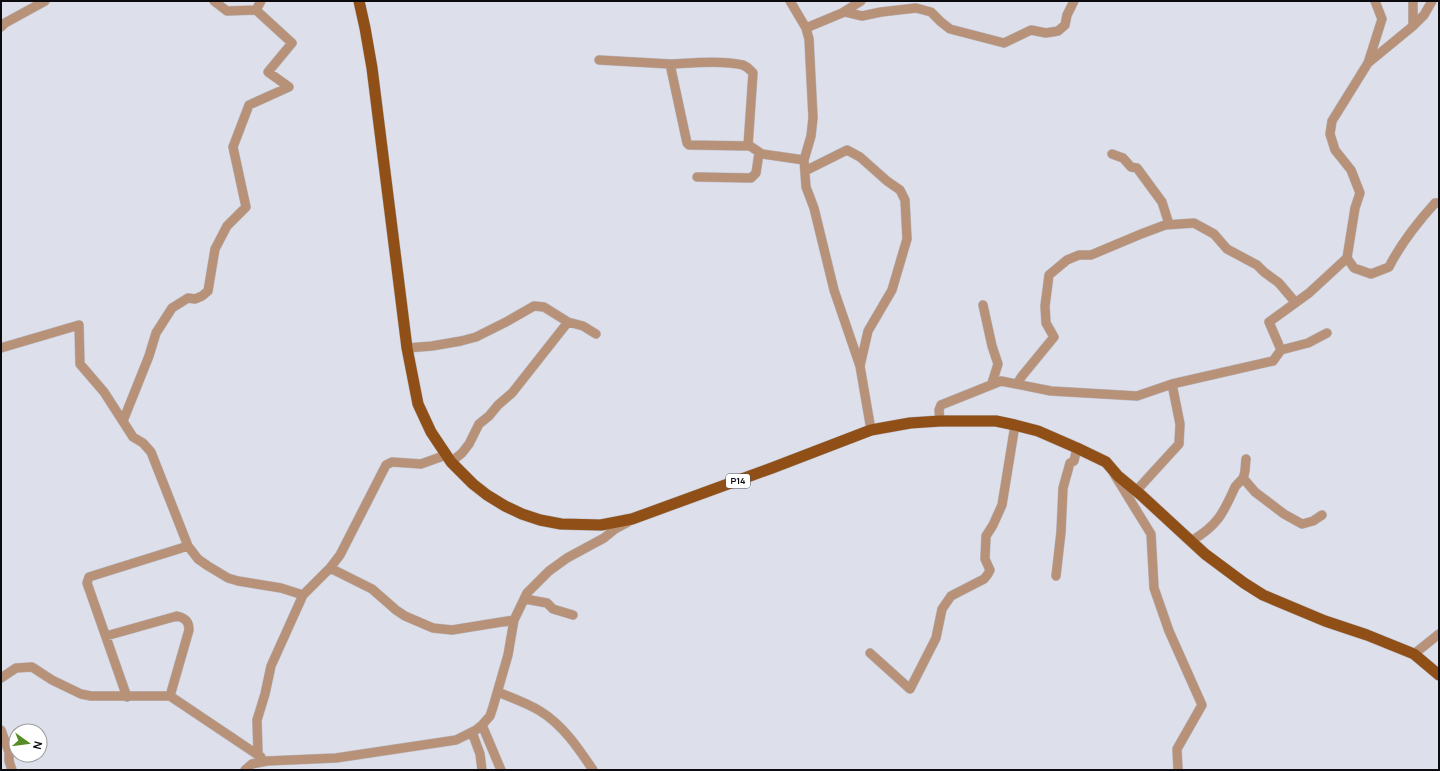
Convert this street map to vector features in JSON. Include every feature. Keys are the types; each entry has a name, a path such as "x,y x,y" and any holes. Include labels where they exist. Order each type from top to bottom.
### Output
{"main road":[{"name":"P14","path":"359,1 372,68 407,348 414,386 421,413 431,432 449,459 461,473 487,495 505,506 528,516 561,524 601,525 632,519 871,430 910,423 940,421 996,421 1038,431 1106,462 1118,476 1205,554 1244,583 1263,595 1325,621 1414,654 1439,675"}],"street":[{"path":"1,27 4,23 45,1"},
{"path":"123,421 149,356 156,333 172,308 188,298 195,299 208,291 215,250 227,226 246,207 233,146 249,105 289,87 268,72 292,43 256,10 227,11 214,1"},
{"path":"256,10 261,1"},
{"path":"790,1 806,28 809,39 813,118 811,136 804,160 806,187 814,208 834,290 860,366 871,430"},
{"path":"806,28 845,12 861,1"},
{"path":"845,12 862,16 916,8 931,12 950,29 1004,43 1031,30 1046,33 1058,31 1065,25 1067,15 1074,1"},
{"path":"1281,350 1269,322 1309,293 1347,258 1355,208 1360,193 1351,170 1335,150 1330,134 1332,121 1368,64 1382,19 1375,1"},
{"path":"1413,1 1413,26"},
{"path":"1368,64 1413,26 1424,15 1432,1"},
{"path":"599,60 670,64 713,62 744,65 753,73 748,146"},
{"path":"670,64 687,142 689,145 748,146 752,147 759,153 804,160"},
{"path":"805,171 848,150 860,157 887,181 900,190 906,200 907,239 892,290 868,331 860,366"},
{"path":"697,177 751,178 756,173 759,153"},
{"path":"1112,154 1123,158 1131,167 1137,168 1162,202 1169,224"},
{"path":"1347,258 1354,268 1371,274 1388,268 1414,227 1435,203 1439,203"},
{"path":"1017,384 1054,337 1046,323 1046,299 1049,275 1067,260 1079,256 1091,256 1141,234 1169,224 1194,223 1214,234 1227,249 1257,265 1279,283 1295,302"},
{"path":"983,305 992,346 998,364 992,383"},
{"path":"407,348 432,346 476,337 534,306 544,307 568,322 583,326 596,334"},
{"path":"258,754 257,720 265,694 271,666 303,595 330,568 344,547 386,464 392,462 421,464 449,459 462,453 469,444 479,424 489,416 498,405 512,394 568,322"},
{"path":"1,348 80,325 80,364 104,392 133,437 143,443 151,452 188,546 198,559 228,578 246,583 281,588 303,595"},
{"path":"940,421 940,405 1001,380 1052,391 1137,396 1172,384 1273,361 1281,350 1308,343 1327,334"},
{"path":"1136,491 1179,444 1180,424 1172,384"},
{"path":"870,654 910,689 936,638 942,609 951,596 984,579 988,574 990,570 985,559 986,536 1002,506 1014,425"},
{"path":"1056,576 1063,488 1070,463 1074,461 1077,448"},
{"path":"1192,541 1213,526 1226,507 1236,485 1243,478 1246,459"},
{"path":"1106,462 1151,534 1154,588 1169,631 1202,705 1177,749 1178,770"},
{"path":"1243,478 1255,492 1284,514 1302,524 1313,521 1322,515"},
{"path":"245,770 252,764 268,761 336,758 456,740 472,732 482,725 490,716 508,655 514,620 527,593 550,570 604,538 615,529 632,519"},
{"path":"127,697 87,583 89,577 188,546"},
{"path":"330,568 372,589 405,616 433,628 452,630 514,620"},
{"path":"525,599 547,603 553,609 573,616"},
{"path":"106,636 177,616 184,618 187,621 189,630 170,696"},
{"path":"1414,654 1439,634"},
{"path":"1,678 16,668 32,667 52,680 81,694 91,696 127,697 170,696 268,761"},
{"path":"498,692 538,710 549,717 564,731 593,770"},
{"path":"482,725 502,770"},
{"path":"1,730 5,753 12,770"},
{"path":"472,732 480,754 482,770"}]}
